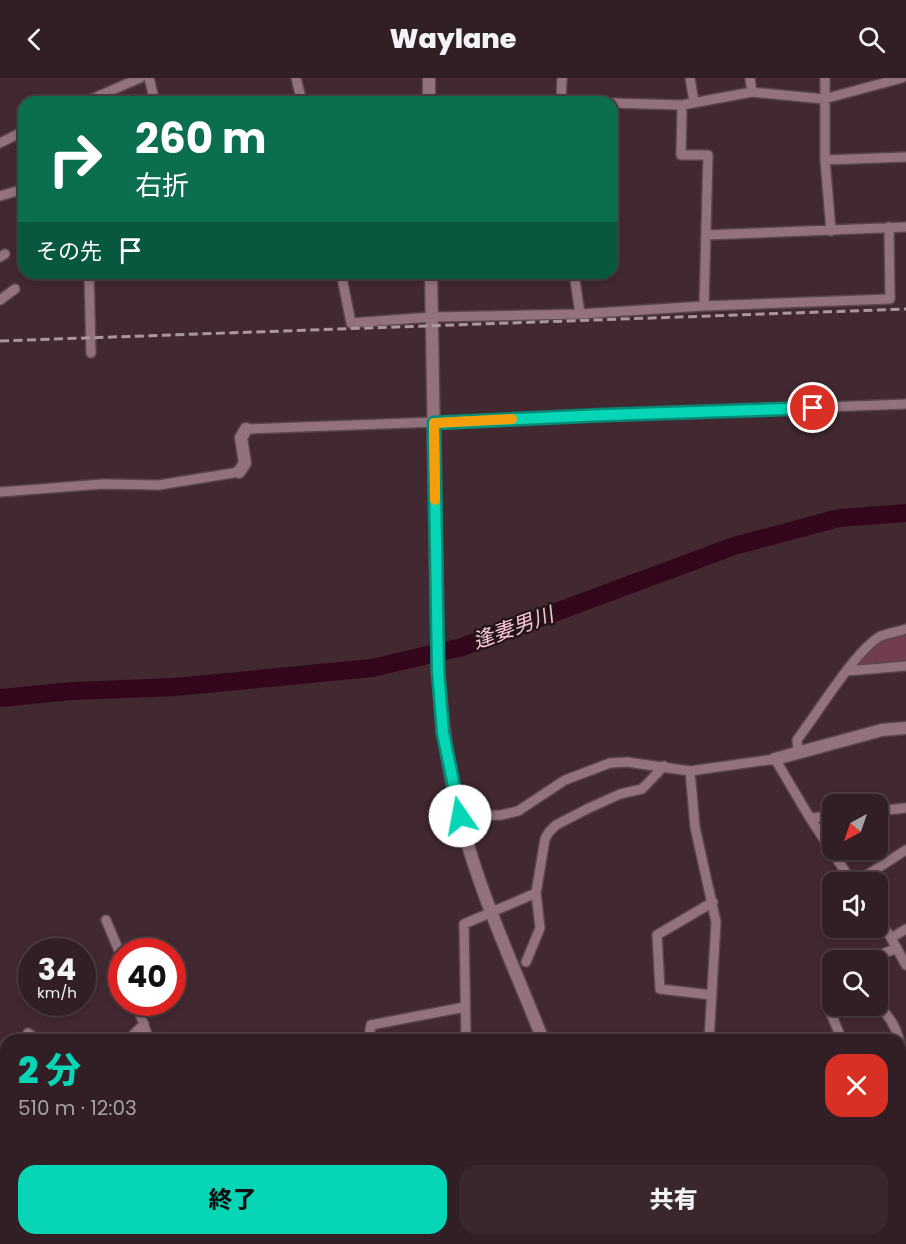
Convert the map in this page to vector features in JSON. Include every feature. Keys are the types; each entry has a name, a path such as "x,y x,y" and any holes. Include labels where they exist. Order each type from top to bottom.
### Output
{"street":[{"path":"99,96 140,78"},
{"path":"148,78 153,96"},
{"path":"296,78 300,96"},
{"path":"429,78 429,96"},
{"path":"561,96 562,78"},
{"path":"690,78 694,102"},
{"path":"750,78 752,92"},
{"path":"825,78 825,160 831,231"},
{"path":"618,104 682,105 752,92 824,99 902,78"},
{"path":"682,105 681,155 708,155 704,306"},
{"path":"0,143 18,134"},
{"path":"825,160 906,157"},
{"path":"0,196 18,191"},
{"path":"342,279 351,323 432,317 579,314 890,298 889,227"},
{"path":"706,235 906,227"},
{"path":"89,279 91,353"},
{"path":"431,279 438,671 443,733 460,816 492,912 541,1034"},
{"path":"575,279 579,314"},
{"path":"0,300 15,289"},
{"path":"0,492 103,484 159,485 239,472 244,463 241,438 246,429 906,404"},
{"path":"798,752 797,740 869,645 880,636 906,630"},
{"path":"848,671 906,666"},
{"path":"460,816 501,815 519,811 565,780 610,763 627,762 690,771 775,759 882,730 906,729"},
{"path":"775,759 810,818 847,872"},
{"path":"526,962 540,928 536,893 545,839 549,832 556,825 587,809 620,794 642,789 664,766"},
{"path":"690,771 695,827 716,922 709,1034"},
{"path":"888,810 906,808"},
{"path":"810,818 822,817"},
{"path":"870,872 906,850"},
{"path":"466,1034 464,924 536,893"},
{"path":"712,995 660,989 657,935 713,902"},
{"path":"106,920 114,938"},
{"path":"891,938 906,929"},
{"path":"888,933 906,965"},
{"path":"888,952 897,948"},
{"path":"370,1032 371,1025 465,1007"},
{"path":"141,1016 147,1034"},
{"path":"832,1016 840,1034"},
{"path":"888,1016 898,1034"},
{"path":"134,1034 144,1024"}],"shaded area":[{"path":"906,631 906,664 859,667 859,662 875,645"}],"waterway":[{"name":"逢妻男川","path":"0,698 72,691 175,687 372,668 462,647 734,546 839,518 906,513"}],"railway":[{"path":"0,341 906,309"}],"slow traffic":[{"path":"435,500 434,423 512,419"}],"route":[{"path":"460,816 443,733 438,671 434,423 813,408"}]}
